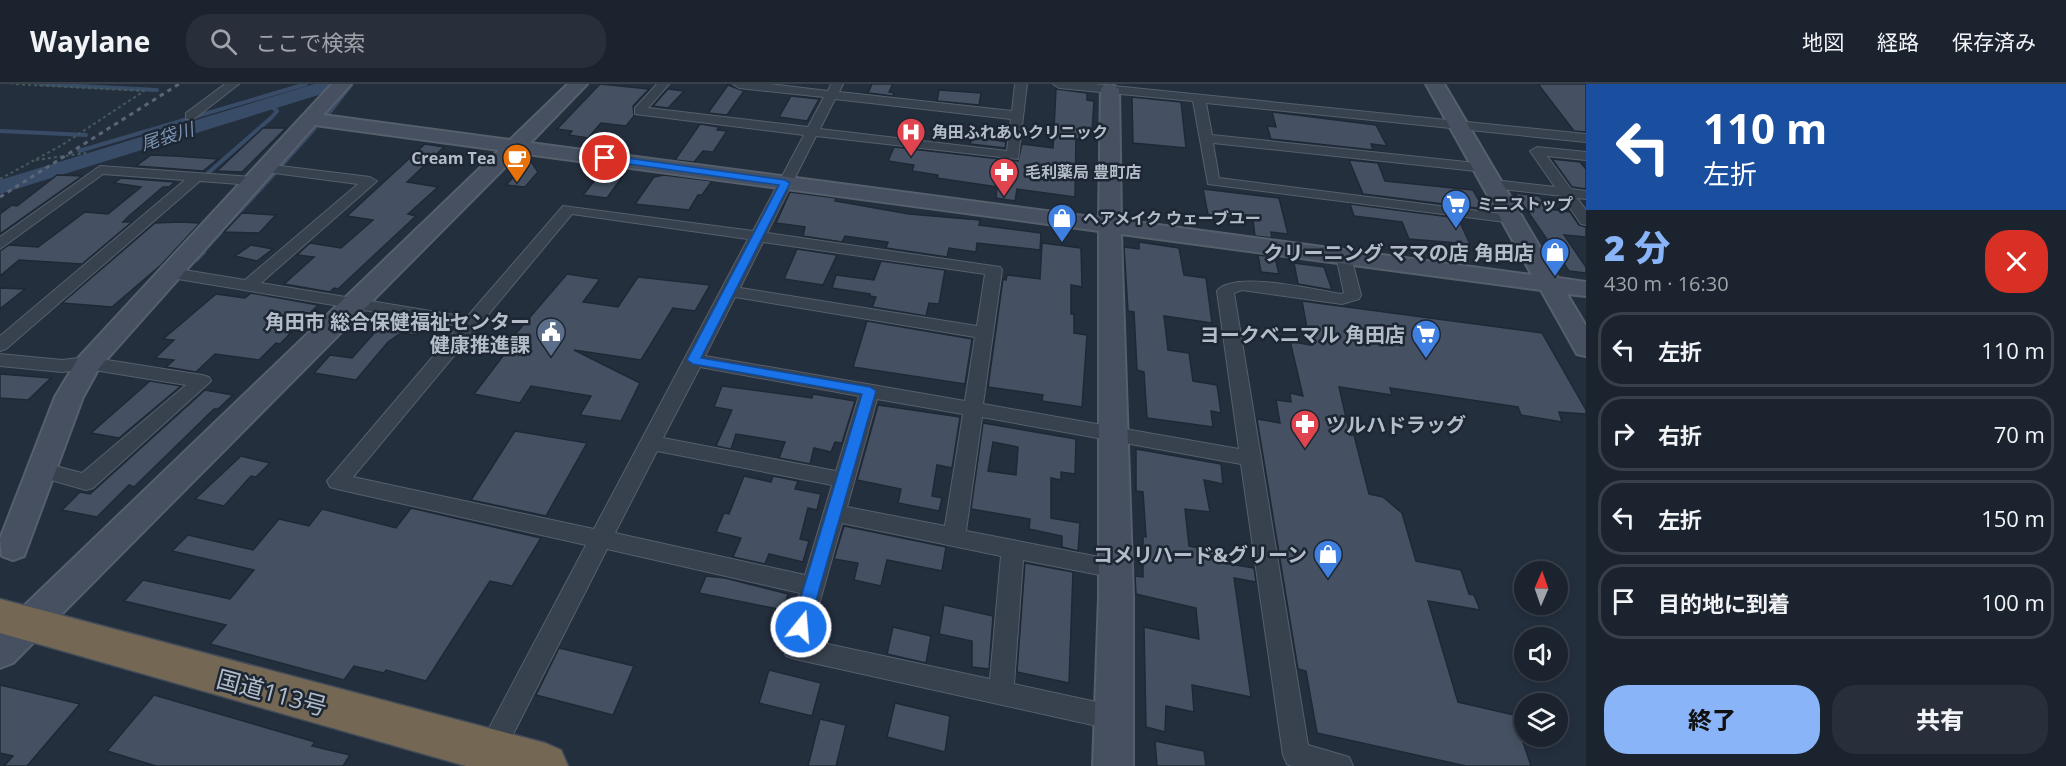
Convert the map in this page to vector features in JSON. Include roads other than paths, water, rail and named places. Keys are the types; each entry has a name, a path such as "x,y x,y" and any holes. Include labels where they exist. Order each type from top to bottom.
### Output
{"highway":[{"name":"国道113号","path":"6,636 487,759 545,766"}],"street":[{"path":"190,116 196,109 233,84"},
{"path":"6,551 44,471 69,397 88,363 342,84"},
{"path":"6,636 355,303 578,84"},
{"path":"663,84 639,111 1013,156 1021,84"},
{"path":"739,84 834,89 1018,116"},
{"path":"1059,84 1586,138"},
{"path":"1435,84 1462,126 1548,284 1586,348"},
{"path":"487,759 834,89"},
{"path":"1110,89 1108,226 1115,434 1113,766"},
{"path":"1199,99 1213,181 1513,219"},
{"path":"309,119 1586,289"},
{"path":"1207,138 1490,176 1586,195"},
{"path":"1586,156 1537,151 1586,221"},
{"path":"0,244 100,170 196,178 258,174 370,181 249,285"},
{"path":"0,345 196,178"},
{"path":"813,586 337,481 568,209 994,270 954,537"},
{"path":"1339,766 1296,755 1225,291 1240,285 1342,299 1353,295 1344,256"},
{"path":"172,273 473,323"},
{"path":"729,291 985,333"},
{"path":"0,360 62,366 88,363 202,381 86,482 44,471"},
{"path":"693,360 1251,458"},
{"path":"870,391 795,648 1115,718"},
{"path":"650,443 844,480"},
{"path":"834,513 1115,569"},
{"path":"1002,693 1013,549"}],"waterway":[{"path":"40,84 157,90"},
{"path":"79,151 306,84"},
{"name":"尾袋川","path":"0,187 334,84"},
{"path":"329,113 351,85"},
{"path":"208,173 272,117 277,111 268,104"},
{"path":"283,164 315,128"},
{"path":"0,131 86,135"},
{"path":"202,253 276,172"},
{"path":"196,260 204,252"}],"railway":[{"path":"0,197 179,84"}],"place":[{"name":"角田ふれあいクリニック","path":"911,158"},
{"name":"Cream Tea","path":"517,184"},
{"name":"毛利薬局 豊町店","path":"1004,198"},
{"name":"ミニストップ","path":"1456,230"},
{"name":"ヘアメイク ウェーブユー","path":"1062,244"},
{"name":"クリーニング ママの店 角田店","path":"1555,278"},
{"name":"角田市 総合保健福祉センター 健康推進課","path":"551,358"},
{"name":"ヨークベニマル 角田店","path":"1426,360"},
{"name":"ツルハドラッグ","path":"1305,450"},
{"name":"コメリハード&グリーン","path":"1328,580"}]}
